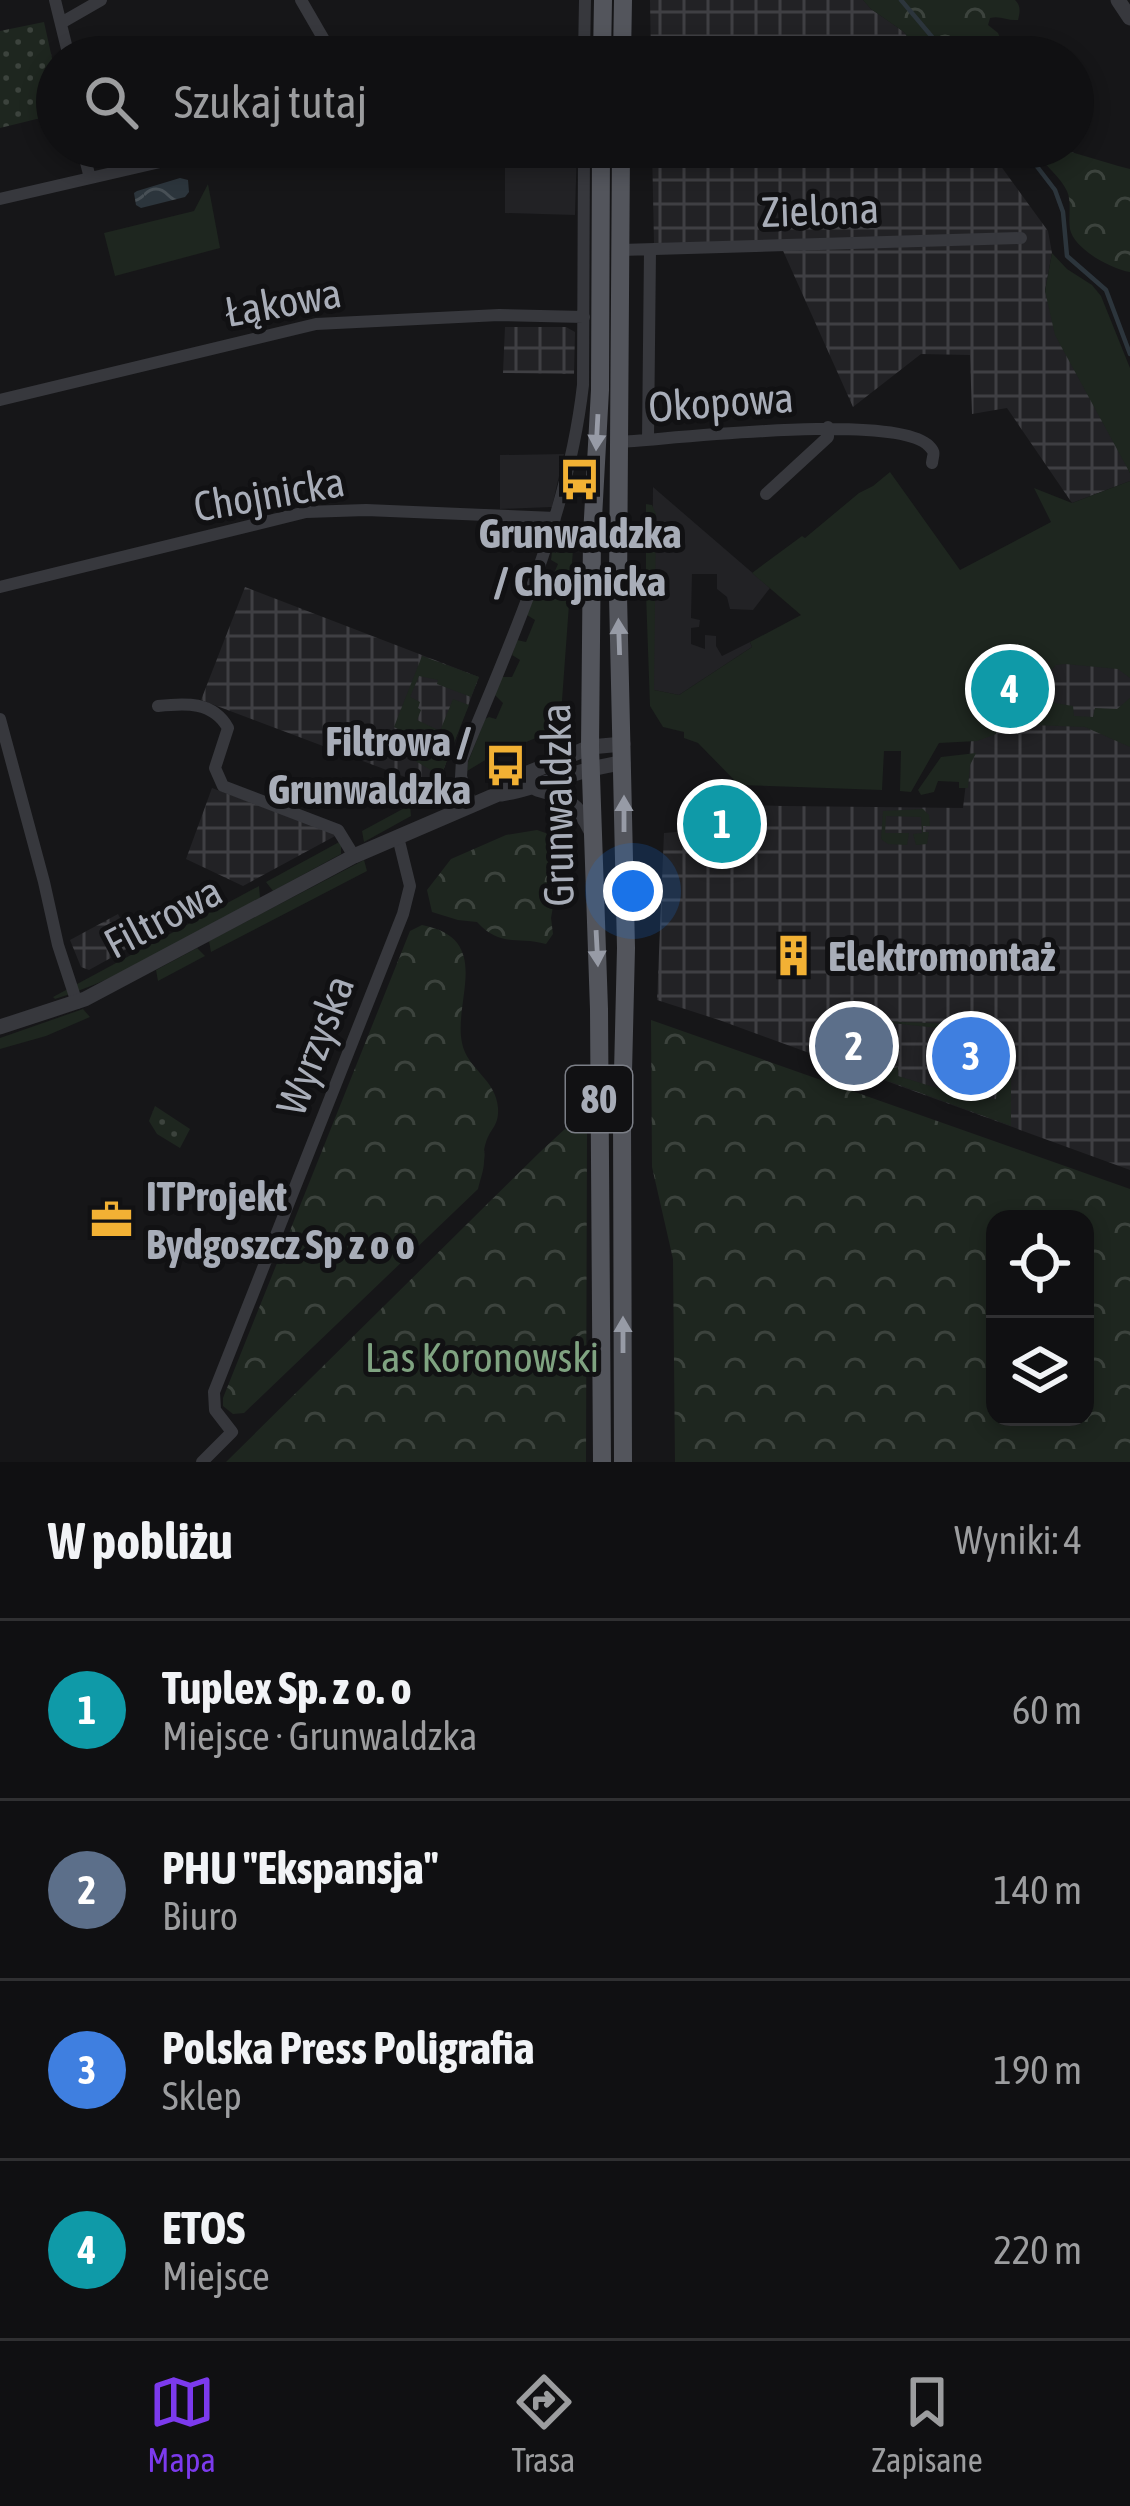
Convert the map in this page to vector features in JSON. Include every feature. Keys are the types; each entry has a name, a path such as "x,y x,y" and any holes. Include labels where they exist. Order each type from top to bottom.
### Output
{"main road":[{"path":"602,0 602,36"},
{"path":"622,0 622,36"},
{"name":"Grunwaldzka","path":"602,168 590,757 599,1009 602,1462"},
{"name":"Grunwaldzka","path":"621,168 618,595 626,966 623,1462"}],"street":[{"path":"56,0 64,36"},
{"path":"61,23 101,0"},
{"path":"301,0 322,36"},
{"path":"584,36 585,0"},
{"path":"1118,0 1130,18"},
{"path":"87,168 90,178"},
{"path":"0,199 134,168"},
{"path":"472,805 461,777 462,760 546,549 580,414 584,168"},
{"name":"Zielona","path":"621,250 1022,238"},
{"path":"648,440 650,250"},
{"name":"Łąkowa","path":"0,400 316,324 499,315 584,317"},
{"name":"Okopowa","path":"766,494 828,437 828,427"},
{"name":"Okopowa","path":"619,442 828,427 914,437 931,447 932,463"},
{"name":"Chojnicka","path":"0,587 306,512 366,509 555,518"},
{"path":"158,706 194,704 214,711 228,728 215,768 223,786 338,830 354,856"},
{"path":"0,719 76,1003"},
{"name":"Filtrowa","path":"0,1027 76,1003 354,856 498,794 528,772 623,754"},
{"name":"Filtrowa","path":"498,794 534,789 590,757"},
{"path":"534,789 573,803 591,832"},
{"name":"Wyrzyska","path":"202,1462 232,1432 214,1410 214,1392 404,914 410,886 398,837"}],"shaded area":[{"path":"650,0 863,0 907,36 651,36"},
{"path":"505,168 576,168 575,215 505,213"},
{"path":"652,168 1002,168 1048,231 1052,253 1045,291 1130,481 1072,503 1007,408 972,414 970,355 921,354 853,407 780,244 654,243"},
{"path":"505,327 566,327 575,332 574,374 503,373"},
{"path":"564,454 552,507 500,509 500,455"},
{"path":"653,487 770,588 753,610 730,609 727,597 717,589 717,574 692,574 691,618 700,620 699,627 691,628 691,644 705,649 705,635 716,636 722,656 750,642 752,647 679,695 654,690"},
{"path":"245,587 479,677 441,776 429,786 201,700"},
{"path":"983,640 1130,652 1130,1170 657,1000 664,833 677,832 705,805 963,808"},
{"path":"212,788 337,835 243,886 186,859"},
{"path":"118,914 134,945 89,970 81,967 70,940"}],"green space":[{"path":"863,0 1015,0 1020,12 1018,20 990,18 988,25 999,36 907,36"},
{"path":"44,22 47,36 36,36 36,119 0,128 0,31"},
{"path":"1094,159 1130,169 1130,272 1113,267 1078,244 1070,229 1067,191 1049,168 1094,168"},
{"path":"208,184 220,248 115,276 104,233 194,211"},
{"path":"1052,253 1101,296 1130,368 1130,473 1055,335 1045,291"},
{"path":"890,472 960,570 1051,522 1034,488 1072,503 1130,481 1130,678 1118,669 1056,665 1047,674 1044,688 1054,703 1073,706 1074,716 1093,717 1095,708 1117,709 1130,698 1130,747 1085,727 1032,725 1032,708 1022,707 1023,671 1007,670 1007,659 998,660 996,734 977,741 939,743 911,792 900,791 901,751 884,751 882,790 739,785 698,743 684,738 684,732 663,727 650,706 646,504 656,514 654,690 679,695 752,647 750,642 801,615 752,573"},
{"path":"570,531 574,536 560,728 467,771 485,719 496,719 503,703 495,695 502,677 512,677 520,660 512,655 517,640 526,642 535,620 527,615 537,589 547,589 558,564 551,560 552,552 556,553"},
{"path":"422,656 479,677 471,697 419,676 410,697 420,702 417,720 440,731 453,699 469,705 441,776 412,759 417,744 395,736 398,729 394,727"},
{"path":"976,753 968,788 959,788 959,782 938,781 934,792 921,795 918,790 941,757"},
{"path":"410,805 411,816 364,842 362,831"},
{"path":"923,809 929,815 930,826 923,826 923,832 929,832 927,844 916,845 913,834 922,833 921,817 886,816 885,833 909,833 907,845 881,839 883,811"},
{"path":"537,830 554,836 562,855 551,918 553,934 546,944 502,938 477,922 432,912 427,890 451,859 506,835"},
{"path":"341,841 341,854 273,891 266,882"},
{"path":"364,860 367,871 211,952 209,941"},
{"path":"259,886 260,898 159,953 82,990 53,997"},
{"path":"422,925 444,932 464,957 462,1043 496,1098 497,1119 484,1149 478,1189 244,1413 233,1414 223,1406 223,1398 410,931"},
{"path":"197,948 205,956 158,981 156,970"},
{"path":"83,1009 90,1017 0,1049 0,1038"},
{"path":"651,1020 1130,1189 1130,1462 675,1462 673,1259 652,1167"},
{"path":"870,1021 873,1064 898,1067 898,1076 953,1093 959,1089 959,1097 996,1099 998,1080 1009,1081 1011,1067 1011,1126 866,1073"},
{"path":"879,1021 955,1024 957,1030 882,1022 881,1048 900,1049 897,1056 882,1056 877,1051"},
{"path":"155,1106 190,1129 180,1148 157,1134 149,1121"},
{"name":"Las Koronowski","path":"579,1125 587,1129 586,1462 226,1462 540,1152 566,1128"}],"water":[{"path":"180,178 188,180 185,197 141,208 136,205 137,191"}],"waterway":[{"path":"901,0 931,36"},
{"path":"1038,168 1055,190 1063,212 1067,256 1106,290 1130,354"}],"place":[{"name":"Grunwaldzka / Chojnicka","path":"580,479"},
{"name":"ETOS","path":"1010,689"},
{"name":"Filtrowa / Grunwaldzka","path":"505,765"},
{"name":"Tuplex Sp. z o. o","path":"722,824"},
{"name":"Elektromontaż","path":"794,956"},
{"name":"PHU \"Ekspansja\"","path":"854,1046"},
{"name":"Polska Press Poligrafia","path":"971,1056"},
{"name":"ITProjekt Bydgoszcz Sp z o o","path":"112,1220"}]}
